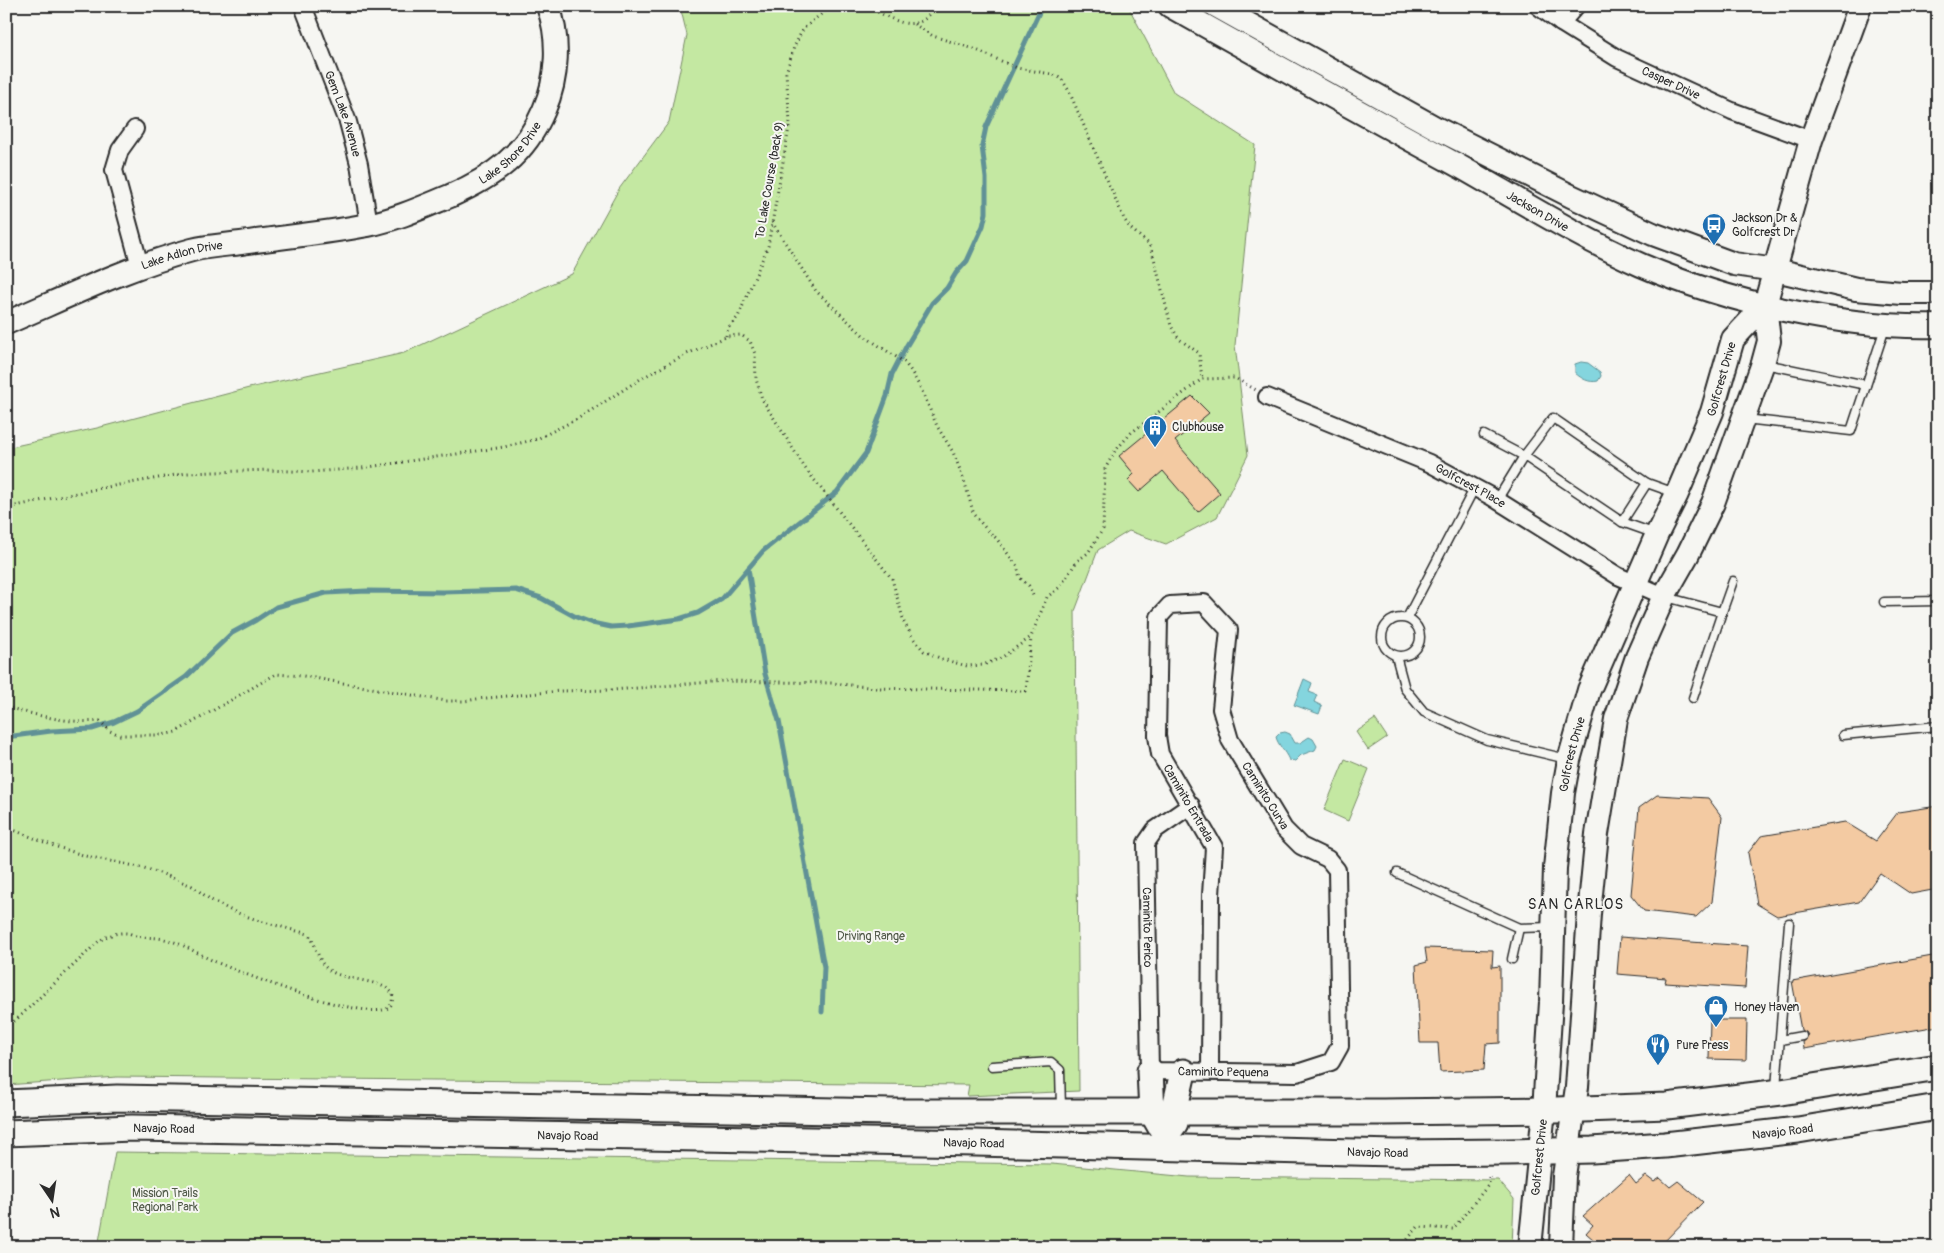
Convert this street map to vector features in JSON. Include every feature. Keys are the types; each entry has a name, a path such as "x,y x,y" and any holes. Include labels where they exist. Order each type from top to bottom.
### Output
{"main road":[{"name":"Lake Shore Drive","path":"369,224 409,214 474,185 491,176 520,150 540,118 553,83 556,46 554,27 548,6"},
{"name":"Jackson Drive","path":"1170,6 1563,225 1641,264 1724,296 1803,313 1868,323 1938,326"},
{"path":"1216,6 1436,128 1571,196 1653,234 1734,264 1776,270 1856,290 1938,293"},
{"name":"Golfcrest Drive","path":"1562,1247 1564,1176 1577,1087 1589,914 1597,834 1616,719 1638,657 1664,596 1688,554 1713,503 1763,363 1769,341 1765,305 1811,140 1860,6"},
{"name":"Lake Adlon Drive","path":"6,323 140,266 194,250 369,224"},
{"name":"Golfcrest Drive","path":"1530,1247 1544,1110 1555,868 1569,760 1589,690 1712,412 1733,339 1765,305"},
{"path":"976,1143 1039,1132 1164,1120 1383,1112 1667,1106 1775,1093 1938,1067"},
{"path":"1150,1071 1164,1120"},
{"path":"1164,1120 1183,1072"},
{"path":"6,1103 117,1098 882,1112 1061,1112 1164,1120 1211,1148"},
{"name":"Navajo Road","path":"6,1133 132,1128 976,1143 1395,1153 1540,1152 1658,1146 1798,1130 1938,1107"}],"street":[{"name":"Gem Lake Avenue","path":"303,6 348,122 359,164 369,224"},
{"name":"Casper Drive","path":"1538,6 1561,23 1617,58 1732,111 1811,140"},
{"path":"1561,23 1576,6"},
{"path":"135,129 120,150 114,170 140,266"},
{"name":"Golfcrest Place","path":"1267,396 1429,463 1497,500 1618,576 1664,596"},
{"name":"Caminito Curva","path":"1158,627 1159,617 1170,605 1204,603 1229,630 1221,709 1230,740 1284,829 1301,846 1328,858 1337,870 1340,1046 1331,1062 1297,1073"},
{"name":"Caminito Entrada","path":"1158,627 1157,736 1160,754 1214,847 1210,1071"},
{"name":"Caminito Perico","path":"1150,1071 1146,843 1155,830 1191,805"},
{"name":"Caminito Pequena","path":"1150,1071 1297,1073"}],"lane":[{"path":"1743,419 1851,431 1886,324"},
{"path":"1763,363 1866,385"},
{"path":"1497,500 1524,456 1553,418 1647,483 1677,494"},
{"path":"1484,435 1524,456 1622,522 1657,534"},
{"path":"1622,522 1647,483"},
{"path":"1407,618 1475,487"},
{"path":"1693,698 1733,581"},
{"path":"1664,596 1722,612"},
{"path":"1884,602 1938,601"},
{"path":"1396,656 1410,654 1420,644 1420,630 1417,625 1407,618 1394,619 1389,622 1382,634 1385,647 1396,656 1405,689 1424,712 1487,740 1569,760"},
{"path":"1843,735 1938,726"},
{"path":"1397,873 1519,928 1552,927"},
{"path":"1775,1093 1790,923"},
{"path":"1512,959 1519,928"},
{"path":"1780,1040 1802,1036"},
{"path":"992,1066 1051,1062 1060,1070 1061,1112"}],"path":[{"name":"To Lake Course (back 9)","path":"726,337 728,328 738,317 768,246 790,122 786,73 794,47 803,29 826,10 835,6"},
{"path":"864,6 902,24 921,22 936,6"},
{"path":"914,24 933,36 974,49 1017,68 1051,74 1061,78 1069,92 1124,219 1130,228 1149,244 1171,326 1179,339 1199,353 1202,379"},
{"path":"772,222 816,291 864,336 904,362 921,389 937,426 953,452 964,480 974,515 996,538 1017,566 1020,578 1029,586 1034,598"},
{"path":"6,508 96,489 187,473 269,470 322,471 362,468 504,447 537,439 570,423 642,378 687,354 726,337 741,335 750,341 755,354 756,379 762,399 771,410 783,436 836,509 892,579 904,622 913,638 924,651 942,659 967,666 983,665 1002,658 1031,637"},
{"path":"6,707 56,719 82,722 100,721 110,731 120,735 162,735 176,732 276,674 303,676 446,701 465,702 477,699 560,691 621,690 703,681 776,681 876,688 1026,691 1031,637 1047,597 1060,587 1077,561 1088,553 1103,528 1104,469 1115,451 1131,433 1202,379 1235,378 1267,396"},
{"path":"6,826 36,840 86,856 144,868 162,874 192,886 211,900 232,911 308,934 316,945 319,959 327,969 362,982 381,985 388,988 393,994 392,1004 388,1008 377,1011 329,1003 247,975 204,957 188,947 164,939 136,936 127,933 104,936 16,1020 6,1026"},
{"path":"1401,1247 1418,1227 1453,1229 1489,1184 1489,1176"}],"green space":[{"name":"Driving Range","path":"680,6 1128,6 1174,93 1255,145 1235,345 1248,455 1217,517 1166,544 1129,531 1098,550 1075,611 1079,1091 967,1096 969,1085 117,1077 6,1085 6,448 97,428 249,388 404,353 572,274 619,189 669,122 687,35"},
{"path":"1375,719 1387,737 1368,750 1356,732"},
{"path":"1345,759 1369,769 1348,821 1324,810"},
{"name":"Mission Trails Regional Park","path":"115,1152 1052,1164 1189,1177 1498,1180 1514,1199 1512,1247 98,1247"}],"water":[{"path":"1581,362 1588,363 1600,372 1601,376 1598,381 1586,380 1575,373 1575,364"},
{"path":"1304,679 1312,683 1309,692 1317,695 1314,702 1322,706 1319,714 1294,705"},
{"path":"1280,733 1290,734 1295,743 1300,743 1309,737 1313,739 1317,746 1315,750 1301,755 1295,761 1289,760 1276,737"}],"building":[{"name":"Clubhouse","path":"1192,396 1209,413 1175,441 1220,493 1198,512 1163,471 1139,492 1128,480 1134,474 1119,456"},
{"path":"1657,795 1708,798 1722,817 1712,902 1696,917 1644,911 1631,895 1639,808"},
{"path":"1938,806 1938,889 1911,894 1880,873 1859,902 1777,916 1757,904 1748,853 1761,836 1845,822 1876,841 1898,812"},
{"path":"1620,937 1748,946 1745,988 1665,983 1666,978 1617,974"},
{"path":"1425,948 1493,950 1492,967 1500,966 1500,1043 1486,1044 1484,1070 1440,1072 1438,1043 1420,1043 1416,965 1427,962"},
{"path":"1938,955 1938,1026 1804,1049 1803,1042 1808,1035 1801,1030 1792,981"},
{"path":"1710,1020 1747,1020 1746,1060 1709,1059"},
{"path":"1629,1175 1636,1184 1646,1176 1654,1182 1660,1178 1670,1187 1678,1181 1703,1202 1659,1247 1602,1247 1586,1233 1593,1225 1583,1216"}],"waterway":[{"path":"6,737 51,731 92,729 114,722 137,711 186,677 232,633 276,607 326,593 516,590 541,598 576,617 611,627 679,619 698,613 722,599 763,551 837,492 866,453 887,396 892,374 932,303 947,288 956,273 967,261 983,226 986,213 986,178 982,146 986,127 1042,6"},
{"path":"748,569 765,674 779,721 824,967 822,1012"}],"place":[{"name":"Jackson Dr & Golfcrest Dr","path":"1714,246"},
{"name":"Clubhouse","path":"1155,448"},
{"name":"Honey Haven","path":"1716,1028"},
{"name":"Pure Press","path":"1658,1066"}],"district":[{"name":"SAN CARLOS","path":"1576,904"}]}
